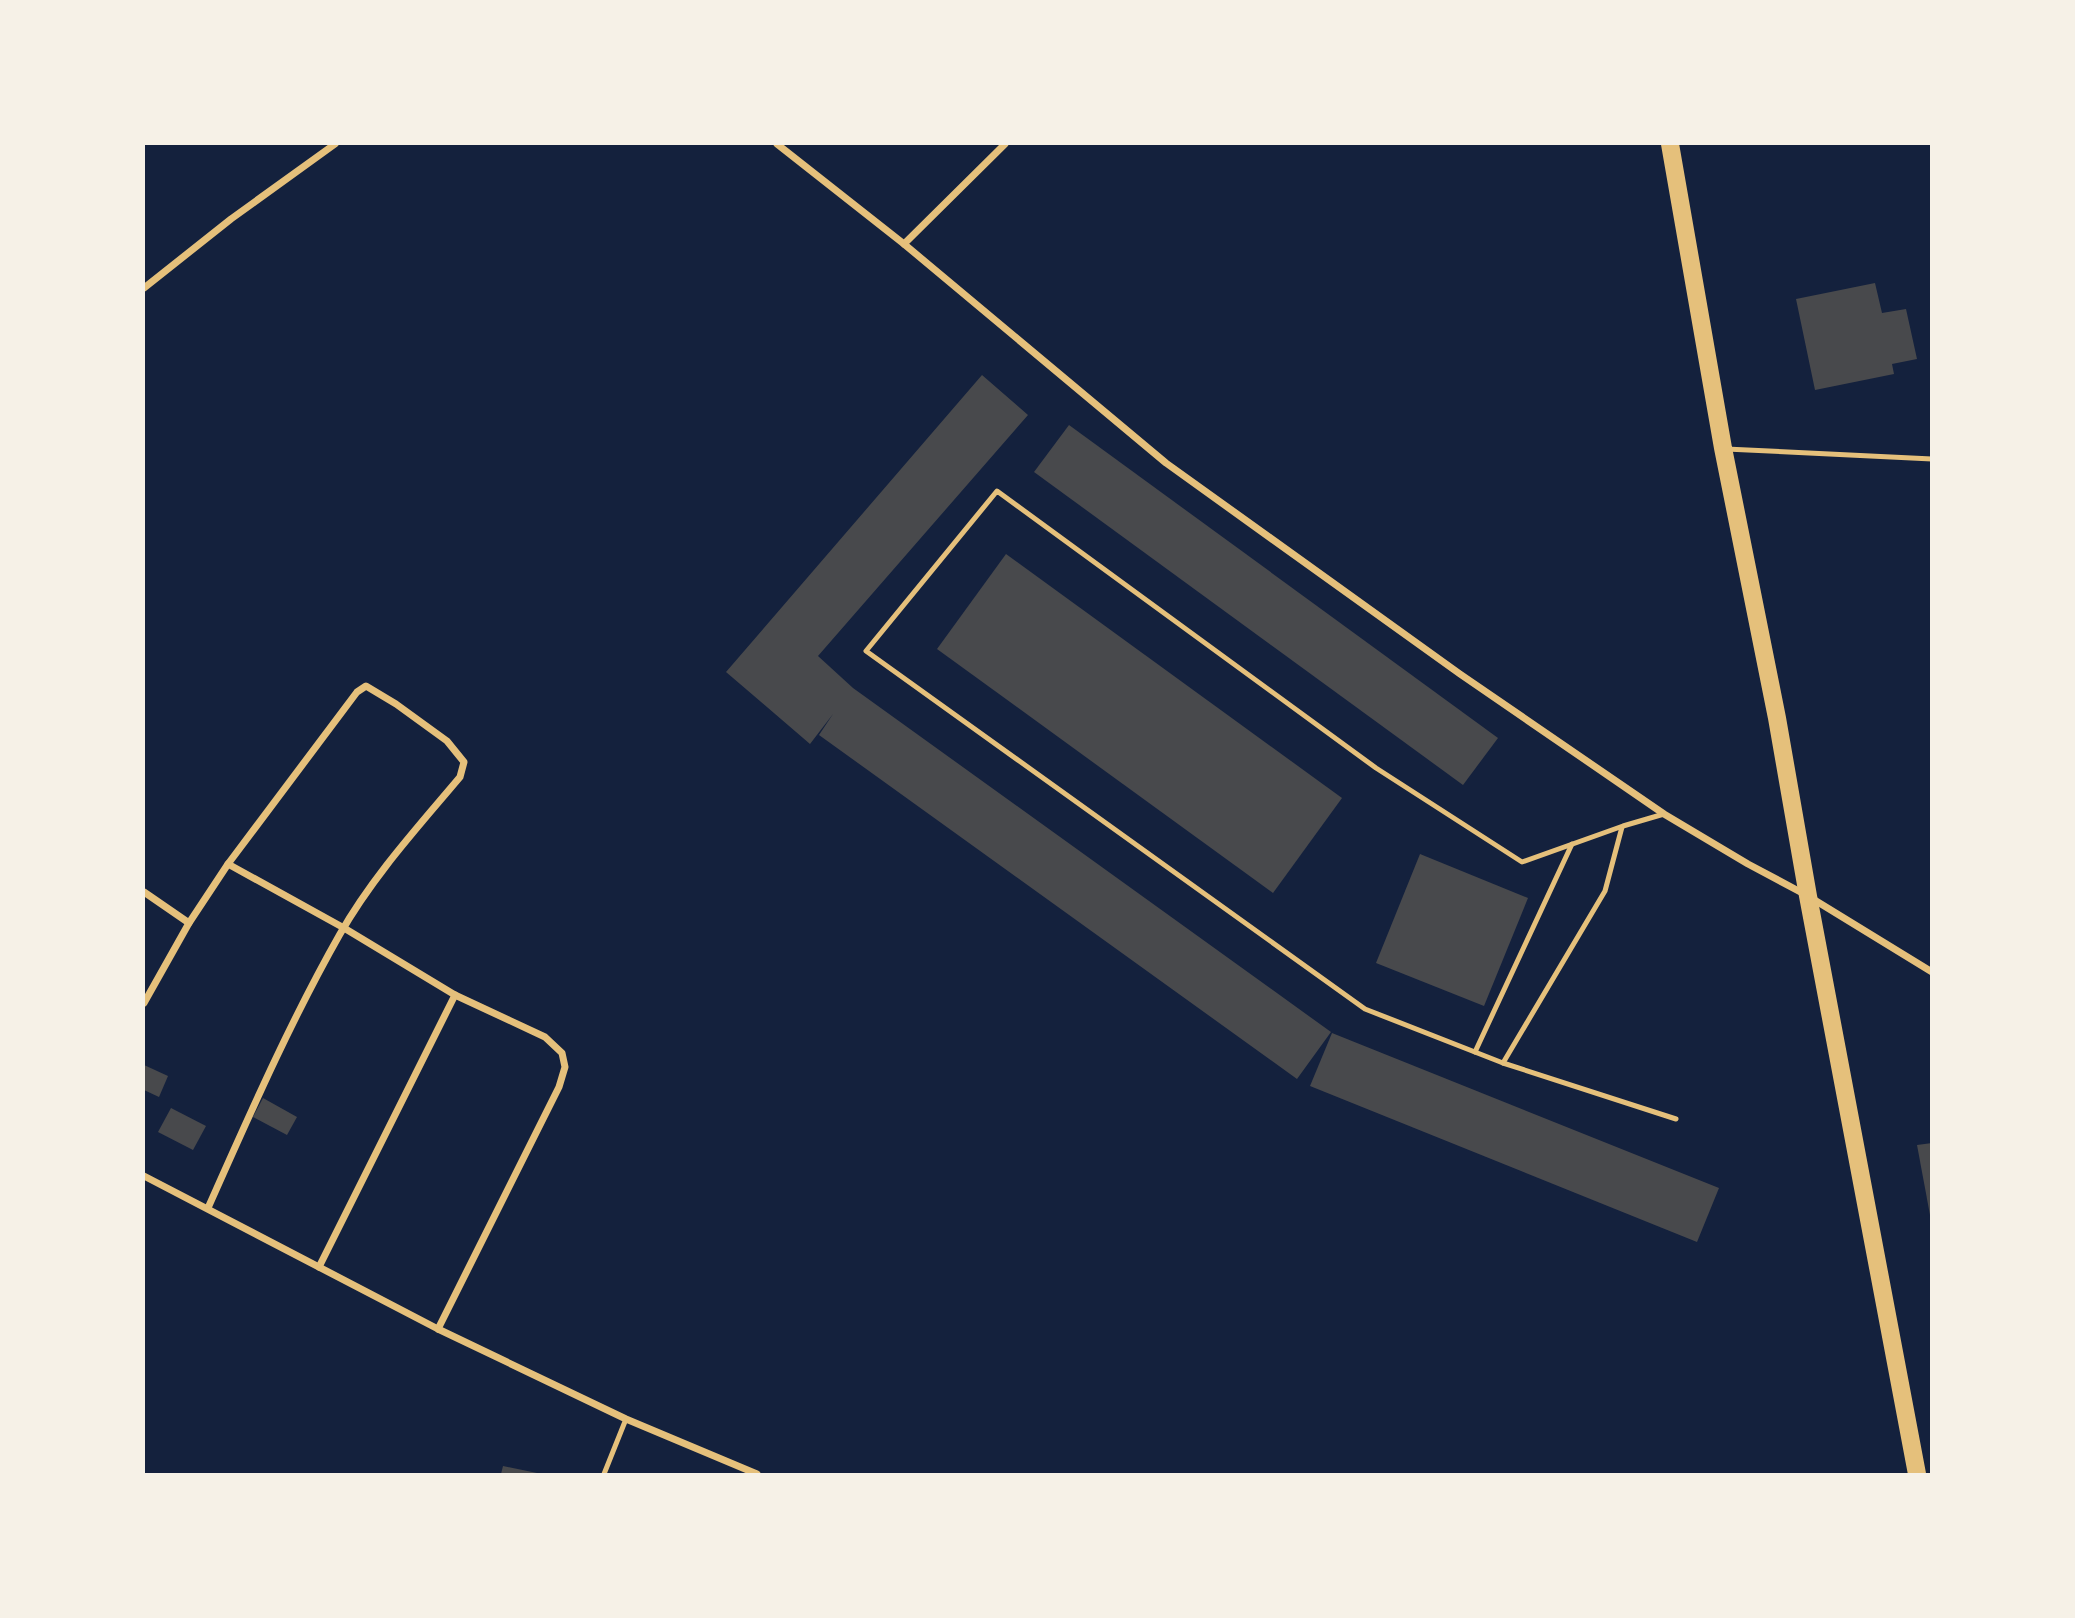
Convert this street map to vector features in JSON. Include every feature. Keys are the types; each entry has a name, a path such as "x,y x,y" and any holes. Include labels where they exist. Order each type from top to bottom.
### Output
{"main road":[{"path":"1670,144 1723,449 1777,718 1917,1475"}],"street":[{"path":"144,288 231,219 335,144"},
{"path":"777,144 904,244 1166,463 1460,674 1664,814 1808,896 1931,972"},
{"path":"904,244 1005,144"},
{"path":"144,1003 189,923 228,864 357,692 366,686 396,704 447,741 464,762 460,777 384,867 344,928 274,1062 208,1208"},
{"path":"228,864 344,928 455,995 545,1037 562,1052 565,1067 559,1087 439,1329"},
{"path":"144,892 189,923"},
{"path":"318,1267 455,995"},
{"path":"144,1176 439,1329 626,1419 757,1475"}],"lane":[{"path":"1723,449 1931,459"},
{"path":"1664,814 1522,862 1376,768 998,491 866,651 1365,1009 1503,1063 1676,1119"},
{"path":"1503,1063 1605,891 1623,826"},
{"path":"1475,1052 1572,844"},
{"path":"604,1475 626,1419"}],"building":[{"path":"1875,283 1882,313 1906,309 1917,359 1892,364 1894,374 1815,390 1796,299"},
{"path":"982,375 1028,415 818,656 853,688 1331,1032 1297,1079 819,735 833,714 810,744 726,672"},
{"path":"1069,425 1498,738 1463,785 1034,472"},
{"path":"1006,554 1342,798 1273,893 937,649"},
{"path":"1420,854 1528,898 1484,1006 1376,963"},
{"path":"1332,1033 1719,1188 1697,1242 1310,1086"},
{"path":"144,1065 168,1076 159,1097 144,1090"},
{"path":"263,1098 297,1117 287,1135 253,1117"},
{"path":"171,1108 206,1126 193,1150 158,1132"},
{"path":"1932,1143 1932,1215 1930,1215 1917,1145"},
{"path":"503,1466 537,1473 501,1474"}]}
